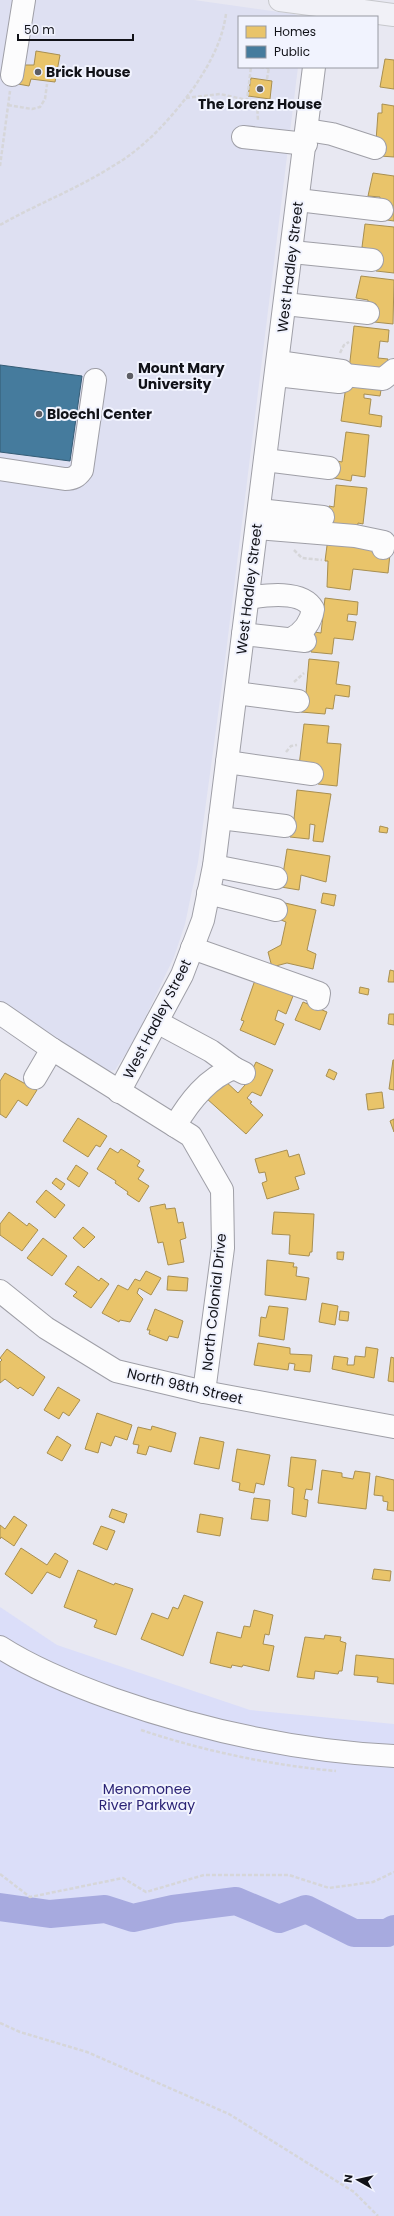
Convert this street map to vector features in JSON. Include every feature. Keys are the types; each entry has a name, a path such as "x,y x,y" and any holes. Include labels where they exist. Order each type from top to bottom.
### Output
{"main road":[{"path":"280,0 321,8 394,15"}],"street":[{"path":"12,75 24,0"},
{"name":"West Hadley Street","path":"120,1092 182,975 203,920 214,866 314,68"},
{"path":"251,138 306,137 332,134 374,148"},
{"path":"298,200 382,210"},
{"path":"292,252 372,260"},
{"path":"285,304 368,313"},
{"path":"277,368 342,371 345,375 384,379 394,370"},
{"path":"0,469 65,479 72,479 78,476 82,470 95,380"},
{"path":"265,460 329,468"},
{"path":"258,519 323,517"},
{"path":"258,519 384,542 383,548"},
{"path":"243,634 300,640 297,636 309,623 313,609 310,603 305,600 279,595 248,598"},
{"path":"236,693 298,701"},
{"path":"227,762 312,774"},
{"path":"220,818 285,826"},
{"path":"214,866 276,878"},
{"path":"208,893 276,910"},
{"path":"192,948 300,985 319,993 318,999"},
{"name":"North Colonial Drive","path":"0,1013 52,1049 191,1136 222,1190 223,1248 204,1392"},
{"path":"157,1022 211,1050 239,1070 218,1074 198,1094 175,1126"},
{"path":"35,1078 52,1049"},
{"name":"North 98th Street","path":"0,1291 46,1328 116,1371 204,1392 394,1427"},
{"path":"0,1647 46,1671 89,1690 152,1712 198,1725 289,1746 394,1756"}],"path":[{"path":"0,224 114,166 153,135 186,98 201,77 221,41 226,14"},
{"path":"247,100 251,68"},
{"path":"267,79 269,68"},
{"path":"0,166 12,75"},
{"path":"8,105 32,109 40,107 45,99 47,84"},
{"path":"186,98 220,94 257,102 251,138"},
{"path":"0,1874 30,1897 124,1878 146,1892 204,1875 289,1875 329,1888 373,1882 394,1872"},
{"path":"0,2023 20,2032 87,2052 229,2114 354,2192 378,2216"}],"shaded area":[{"name":"Mount Mary University","path":"0,0 194,0 294,14 298,16 238,16 238,68 298,68 222,685 198,862 185,924 174,957 134,1041 115,1070 104,1070 0,1002"}],"green space":[{"name":"Menomonee River Parkway","path":"0,1607 57,1645 250,1710 394,1724 394,2216 0,2216"}],"building: Homes":[{"name":"Brick House","path":"36,51 60,55 55,82 31,79 29,86 18,84 20,65 34,65"},
{"path":"385,59 394,60 394,89 380,87"},
{"name":"The Lorenz House","path":"251,78 272,81 270,99 248,96"},
{"path":"382,104 394,106 394,157 380,156 376,141 378,113 382,113"},
{"path":"373,173 394,176 394,221 387,220 389,201 380,200 380,197 368,196"},
{"path":"365,224 394,227 394,273 376,271 378,252 362,247"},
{"path":"361,276 394,280 393,324 374,322 376,304 368,303 368,300 356,298"},
{"path":"354,326 389,330 388,342 380,341 378,358 388,359 386,374 349,370"},
{"path":"347,379 382,384 380,396 364,394 364,398 371,399 369,414 382,416 381,427 341,421"},
{"path":"346,432 369,435 365,477 352,475 351,481 334,478 337,461 342,462"},
{"path":"336,485 367,488 363,524 358,523 357,532 327,528 329,506 334,507"},
{"path":"328,538 374,544 373,552 390,554 388,573 353,569 350,590 327,587 328,561 325,561"},
{"path":"325,598 358,602 357,615 348,614 347,621 356,622 353,640 334,638 332,654 311,652 314,632 321,633"},
{"path":"309,659 339,662 336,684 350,686 349,697 335,695 333,709 326,708 325,714 301,712 303,693 306,693"},
{"path":"304,724 329,726 327,743 341,744 337,786 318,784 320,768 299,766"},
{"path":"297,790 331,794 323,842 313,841 315,825 310,824 309,839 290,837 292,819 294,819"},
{"path":"380,826 388,828 387,833 379,832"},
{"path":"287,849 330,856 326,882 301,875 299,890 281,887"},
{"path":"323,893 336,895 334,906 321,903"},
{"path":"285,903 316,910 307,950 316,954 313,969 287,963 272,967 268,952 281,945 286,922 281,920"},
{"path":"390,970 394,971 394,982 388,982"},
{"path":"255,980 293,996 286,1014 278,1010 275,1020 284,1024 275,1045 240,1030 244,1021 241,1020"},
{"path":"360,987 369,989 368,995 359,993"},
{"path":"303,1002 327,1012 320,1030 295,1020"},
{"path":"389,1014 394,1014 394,1025 388,1024"},
{"path":"394,1060 394,1090 389,1089"},
{"path":"256,1062 273,1070 261,1096 252,1092 247,1098 252,1102 250,1103 263,1115 246,1134 206,1098 223,1079 238,1093 245,1085"},
{"path":"329,1069 337,1073 334,1080 326,1076"},
{"path":"5,1073 37,1090 27,1106 18,1100 6,1118 0,1114 0,1081"},
{"path":"382,1092 384,1108 368,1110 366,1094"},
{"path":"78,1118 107,1136 100,1147 96,1145 88,1157 63,1141"},
{"path":"394,1119 394,1132 390,1121"},
{"path":"110,1148 118,1153 121,1149 140,1161 137,1166 144,1170 138,1179 149,1186 139,1202 127,1194 128,1192 115,1183 116,1181 97,1169"},
{"path":"287,1150 289,1157 299,1154 305,1174 295,1177 299,1189 267,1199 262,1183 267,1181 265,1172 259,1173 255,1159"},
{"path":"76,1165 88,1173 79,1187 67,1179"},
{"path":"56,1178 65,1184 61,1190 52,1183"},
{"path":"46,1190 65,1205 55,1218 36,1202"},
{"path":"165,1204 166,1209 175,1208 178,1223 183,1222 186,1238 180,1240 184,1262 168,1265 163,1242 158,1243 150,1207"},
{"path":"9,1212 27,1226 29,1223 38,1230 22,1251 0,1235 0,1224"},
{"path":"274,1212 314,1214 312,1252 310,1252 309,1256 289,1254 290,1235 272,1234"},
{"path":"83,1227 95,1237 84,1248 73,1238"},
{"path":"43,1238 67,1256 52,1276 27,1258"},
{"path":"337,1252 344,1252 343,1260 337,1259"},
{"path":"267,1260 294,1263 293,1267 297,1267 296,1276 309,1278 306,1300 265,1295"},
{"path":"78,1266 99,1281 101,1278 109,1284 91,1308 73,1296 77,1292 65,1284"},
{"path":"146,1271 161,1278 151,1295 139,1288 137,1293 143,1299 130,1322 120,1320 119,1322 102,1313 118,1285 128,1290 135,1279 140,1281"},
{"path":"168,1276 188,1278 187,1291 167,1290"},
{"path":"322,1303 338,1306 335,1325 319,1322"},
{"path":"269,1306 288,1308 284,1340 259,1336 261,1317 266,1318"},
{"path":"155,1309 183,1321 178,1338 169,1336 167,1341 149,1334 150,1330 147,1330"},
{"path":"340,1311 349,1312 348,1321 339,1320"},
{"path":"258,1343 290,1348 290,1354 312,1355 310,1372 294,1370 295,1364 289,1363 288,1370 254,1365"},
{"path":"366,1347 378,1349 374,1378 332,1369 334,1356 348,1358 347,1365 354,1365 355,1356 365,1357"},
{"path":"7,1349 45,1377 33,1396 20,1387 18,1389 5,1379 0,1383 0,1362 2,1360 0,1358"},
{"path":"391,1357 394,1358 394,1382 388,1381"},
{"path":"58,1387 80,1400 69,1416 63,1412 59,1419 44,1410"},
{"path":"97,1413 132,1425 127,1440 115,1436 111,1446 101,1442 98,1453 85,1449"},
{"path":"152,1426 176,1433 171,1452 149,1446 146,1455 137,1453 139,1445 133,1444 138,1427 151,1430"},
{"path":"57,1436 71,1445 62,1461 47,1453"},
{"path":"200,1437 224,1442 219,1469 194,1464"},
{"path":"237,1449 270,1455 264,1485 256,1483 254,1493 239,1490 240,1483 232,1481"},
{"path":"291,1457 316,1460 312,1490 306,1489 304,1499 308,1500 306,1517 292,1514 294,1488 288,1486"},
{"path":"322,1470 342,1473 342,1477 353,1479 355,1471 370,1473 366,1509 318,1503"},
{"path":"376,1476 394,1480 394,1511 387,1510 388,1502 383,1501 383,1496 374,1495"},
{"path":"254,1498 270,1500 268,1521 251,1519"},
{"path":"112,1509 127,1514 124,1523 109,1517"},
{"path":"200,1514 223,1518 220,1536 197,1532"},
{"path":"14,1516 27,1525 14,1546 1,1537 0,1539 0,1525 5,1529"},
{"path":"101,1526 115,1531 107,1550 93,1544"},
{"path":"21,1548 47,1565 55,1553 68,1561 60,1578 47,1572 32,1594 5,1574"},
{"path":"374,1569 391,1571 390,1581 372,1579"},
{"path":"78,1570 114,1585 115,1583 133,1589 116,1635 94,1627 97,1620 64,1607"},
{"path":"184,1595 203,1602 183,1656 141,1639 152,1613 168,1619 173,1607 178,1609"},
{"path":"254,1610 273,1615 269,1635 265,1634 263,1644 274,1646 269,1671 243,1665 242,1667 232,1665 231,1668 210,1663 217,1632 241,1638 244,1626 250,1627"},
{"path":"325,1635 341,1637 340,1641 346,1643 342,1671 339,1671 338,1674 315,1671 314,1679 297,1677 305,1637 324,1639"},
{"path":"356,1655 394,1659 394,1684 377,1682 378,1677 354,1675"}],"building: Public":[{"name":"Bloechl Center","path":"0,365 82,376 70,461 0,452"}],"waterway":[{"path":"0,1907 50,1914 105,1909 133,1918 173,1909 236,1901 279,1919 306,1909 354,1933 387,1933 394,1929"}],"place":[{"name":"Brick House","path":"38,72"},
{"name":"The Lorenz House","path":"260,89"},
{"name":"Mount Mary University","path":"130,376"},
{"name":"Bloechl Center","path":"39,414"}]}
